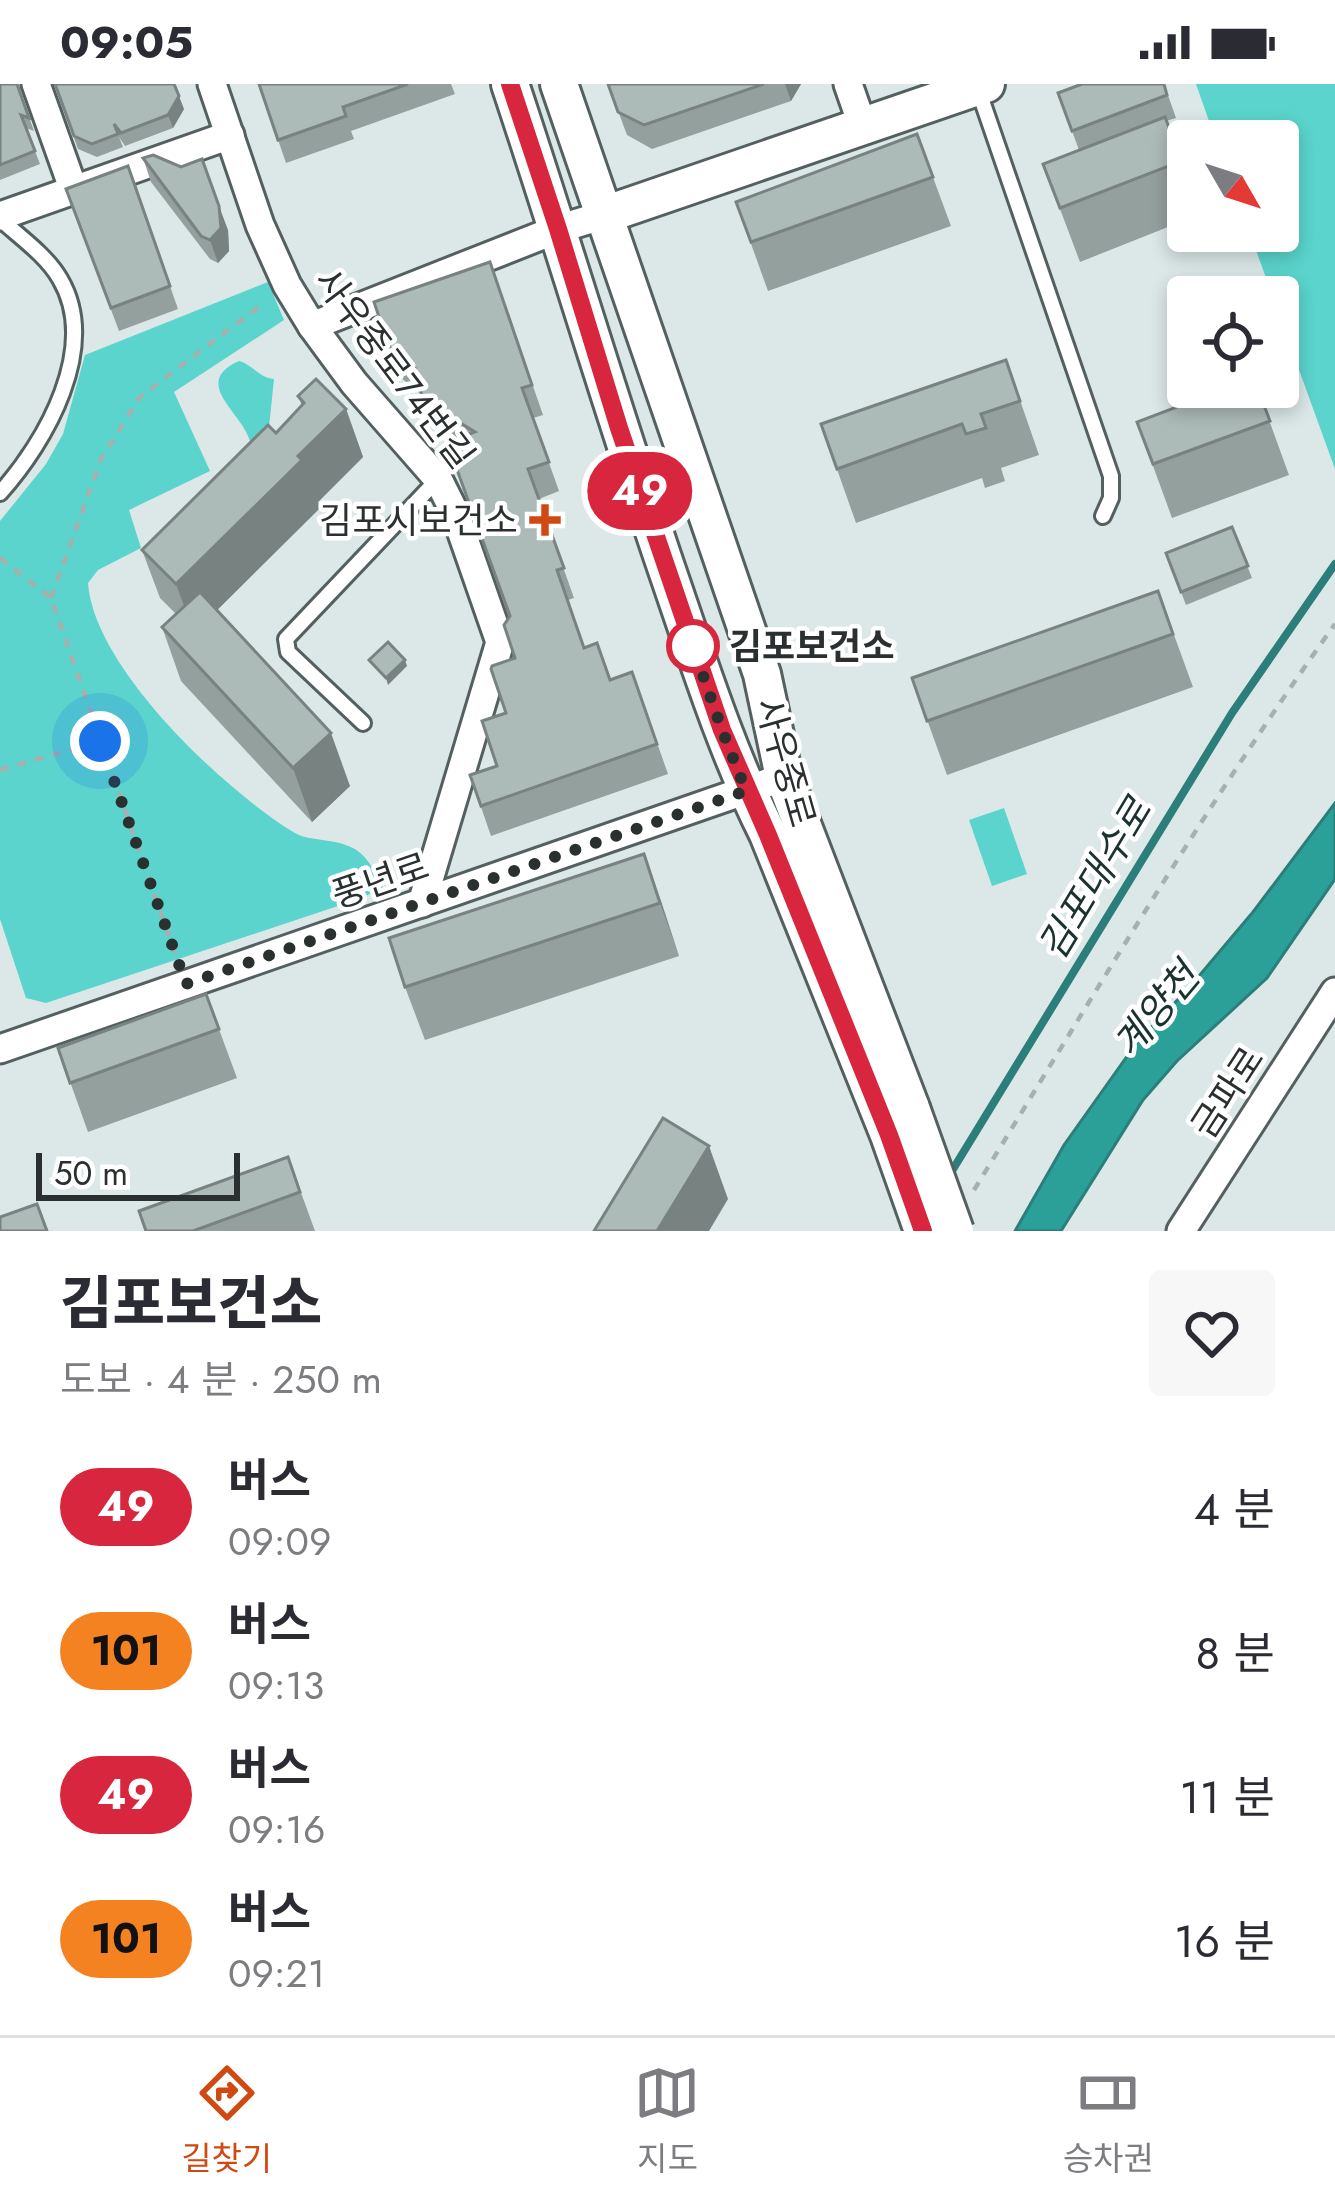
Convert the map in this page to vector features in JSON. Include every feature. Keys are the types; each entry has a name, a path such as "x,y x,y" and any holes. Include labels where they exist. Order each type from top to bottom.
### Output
{"street":[{"path":"36,84 74,188"},
{"name":"사우중로74번길","path":"212,84 260,225 287,285 312,326 390,427 438,479 500,642 422,903"},
{"name":"사우중로","path":"510,84 619,428 722,730 900,1121 956,1231"},
{"name":"사우중로","path":"559,84 762,674 784,777 900,1121 923,1231"},
{"path":"848,84 863,128"},
{"path":"312,326 558,229 982,86"},
{"path":"0,218 230,135"},
{"name":"풍년로","path":"2,1041 186,984 784,777"},
{"name":"금파로","path":"1181,1231 1335,992"}],"lane":[{"path":"982,86 1111,476 1111,498 1103,516"},
{"path":"0,218 60,278 76,333 68,379 43,432 0,493"},
{"path":"363,723 288,652 286,639 438,479"}],"path":[{"path":"51,598 101,459 140,397 287,285"},
{"path":"0,558 51,598 186,984"},
{"path":"973,1191 1181,855 1335,624"},
{"path":"0,770 100,741"}],"shaded area":[{"path":"1196,84 1335,84 1335,469 1299,370 1299,276 1265,276 1257,252 1299,252 1299,120 1209,120"},
{"path":"268,282 284,320 174,392 210,471 129,510 141,548 98,570 88,583 96,616 113,652 200,758 295,833 360,853 383,887 46,1003 26,998 0,919 0,521 46,464 63,434 85,355"},
{"path":"239,361 274,379 266,456 254,453 220,391 220,375"},
{"path":"1335,803 1335,879 1267,978 1177,1061 1143,1100 1061,1231 1015,1231 1064,1145 1138,1041 1253,912"},
{"path":"1004,808 1027,874 992,886 969,820"}],"building":[{"path":"0,84 17,84 29,118 21,115 35,151 0,165"},
{"path":"55,84 174,84 179,96 168,115 121,133 114,124 118,134 92,144 74,136"},
{"path":"259,84 408,84 343,107 346,116 278,140"},
{"path":"608,84 764,84 644,125 618,112"},
{"path":"1082,84 1164,84 1167,95 1072,131 1058,93"},
{"path":"1165,117 1167,122 1167,167 1060,208 1043,164"},
{"path":"917,134 933,177 751,242 736,202"},
{"path":"153,155 181,167 202,159 219,206 221,228 210,240 201,236 143,158"},
{"path":"128,166 170,286 111,308 66,189"},
{"path":"490,262 532,385 522,388 549,462 528,469 564,568 557,570 584,648 597,643 610,680 632,672 657,744 481,806 470,775 497,766 482,721 506,713 491,669 515,658 504,625 510,616 447,442 475,432 423,400 415,368 389,347 374,302"},
{"path":"1006,360 1020,401 981,414 986,428 966,434 962,424 837,469 821,424"},
{"path":"316,379 346,409 298,456 302,460 176,584 142,550 268,425 276,433 304,403 298,396"},
{"path":"1174,408 1265,408 1270,421 1153,464 1137,422"},
{"path":"1232,527 1248,566 1181,592 1166,553"},
{"path":"1158,591 1173,634 927,721 912,678"},
{"path":"200,592 331,733 293,768 162,627"},
{"path":"388,642 405,660 386,678 369,660"},
{"path":"644,854 660,903 405,987 389,938"},
{"path":"206,994 219,1029 70,1083 58,1048"},
{"path":"663,1118 709,1146 657,1231 594,1231"},
{"path":"288,1157 300,1192 193,1231 146,1231 139,1211"},
{"path":"37,1204 47,1231 0,1231 0,1217"}],"waterway":[{"name":"김포대수로","path":"947,1179 1232,713 1335,564"}],"bus line":[{"name":"49","path":"510,84 619,428 722,730 889,1135 923,1231"}],"place":[{"name":"김포시보건소","path":"545,520"},
{"name":"김포보건소","path":"693,646"}],"route":[{"path":"100,741 186,984 746,791 693,646"}],"water label":[{"name":"계양천","path":"1156,1010"}]}
